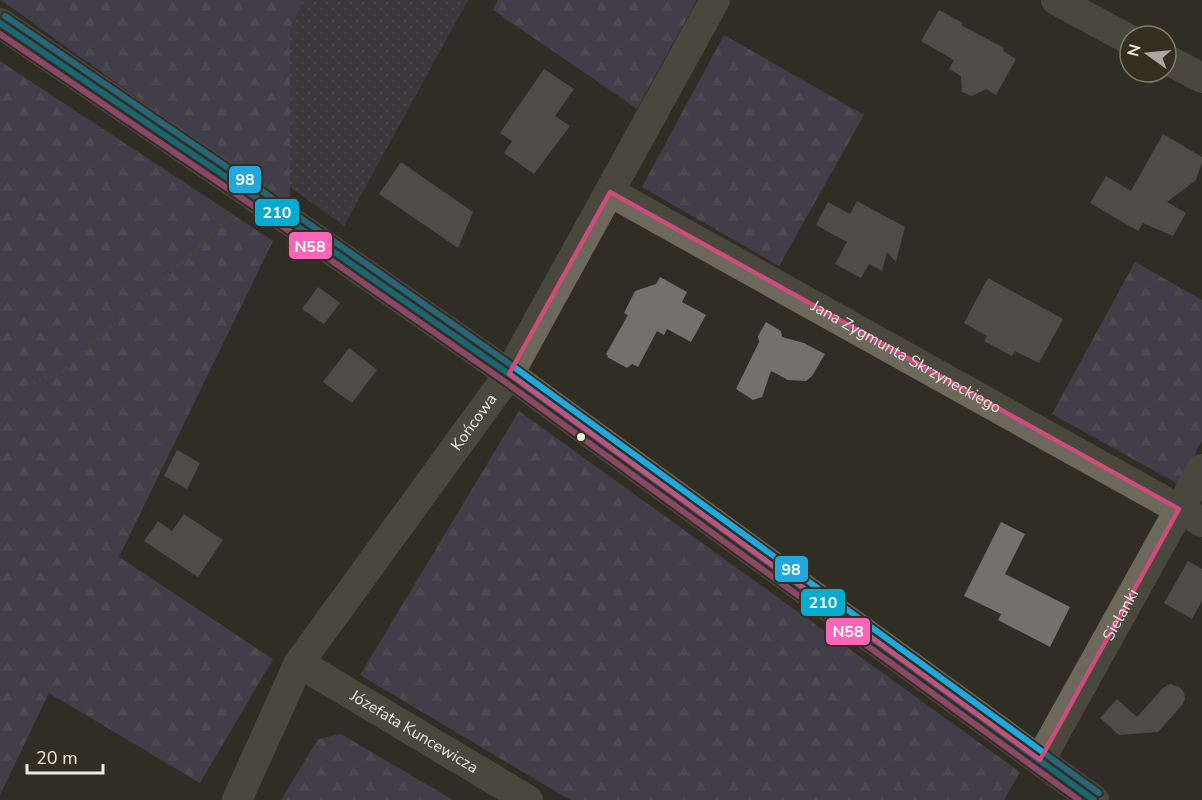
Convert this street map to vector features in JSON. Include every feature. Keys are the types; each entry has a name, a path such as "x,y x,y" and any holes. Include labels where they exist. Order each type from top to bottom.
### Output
{"street":[{"name":"Końcowa","path":"237,800 299,663 508,374 715,0"},
{"path":"1056,0 1118,34"},
{"path":"0,23 254,196 508,374 1094,800"},
{"path":"1178,65 1202,78"},
{"name":"Jana Zygmunta Skrzyneckiego","path":"610,192 1191,516"},
{"name":"Sielanki","path":"1040,760 1191,516 1202,469"},
{"name":"Józefata Kuncewicza","path":"299,663 528,800"}],"path":[{"path":"0,395 64,371 254,196"}],"highlighted area":[{"path":"610,192 1179,509 1040,760 509,374"}],"shaded area":[{"path":"304,0 468,0 344,226 290,187 290,28"}],"green space":[{"path":"1,0 304,0 290,28 290,208"},
{"path":"498,0 697,0 637,109 493,10"},
{"path":"724,35 864,115 779,266 642,187"},
{"path":"0,61 273,241 119,557 273,659 200,783 49,693 0,795"},
{"path":"1135,262 1202,300 1202,441 1178,484 1052,414"},
{"path":"519,411 1020,772 1004,800 570,800 360,675"},
{"path":"341,734 453,800 281,800 318,739"}],"building":[{"path":"939,10 963,23 961,25 1004,48 1003,51 1016,59 996,95 986,89 972,96 962,92 961,76 949,69 954,60 921,41"},
{"path":"544,69 574,89 555,116 570,126 534,174 504,153 512,141 500,133"},
{"path":"1163,134 1202,157 1196,180 1167,202 1186,213 1173,236 1143,223 1138,231 1090,203 1106,176 1131,191"},
{"path":"401,162 473,212 458,248 379,194"},
{"path":"857,201 905,227 896,262 887,252 882,271 869,264 861,278 835,264 847,242 816,225 828,202 850,214"},
{"path":"660,277 687,292 682,302 706,315 691,342 667,329 664,335 657,331 638,367 632,364 627,368 607,357 606,354 628,315 624,313 635,291 656,284"},
{"path":"988,278 1063,319 1039,363 1015,351 1012,356 984,341 987,336 964,323"},
{"path":"318,287 340,303 324,324 302,309"},
{"path":"766,322 781,331 782,337 804,343 825,354 812,376 806,381 788,380 771,371 762,397 753,400 736,389"},
{"path":"349,348 377,370 352,403 323,382"},
{"path":"177,450 200,463 187,489 164,476"},
{"path":"184,514 223,540 198,577 144,541 158,521 172,531"},
{"path":"1001,522 1025,534 1005,574 1070,607 1050,647 998,620 1001,614 964,596"},
{"path":"1188,561 1202,569 1202,601 1192,619 1164,603"},
{"path":"1170,684 1180,687 1185,699 1158,732 1119,735 1100,718 1117,699 1137,717 1163,688"}],"transit line":[{"name":"98","path":"5,16 514,367 1099,793"},
{"name":"210","path":"0,23 509,374 1094,800"},
{"name":"N58","path":"0,34 249,203 504,381 1079,800"}]}
